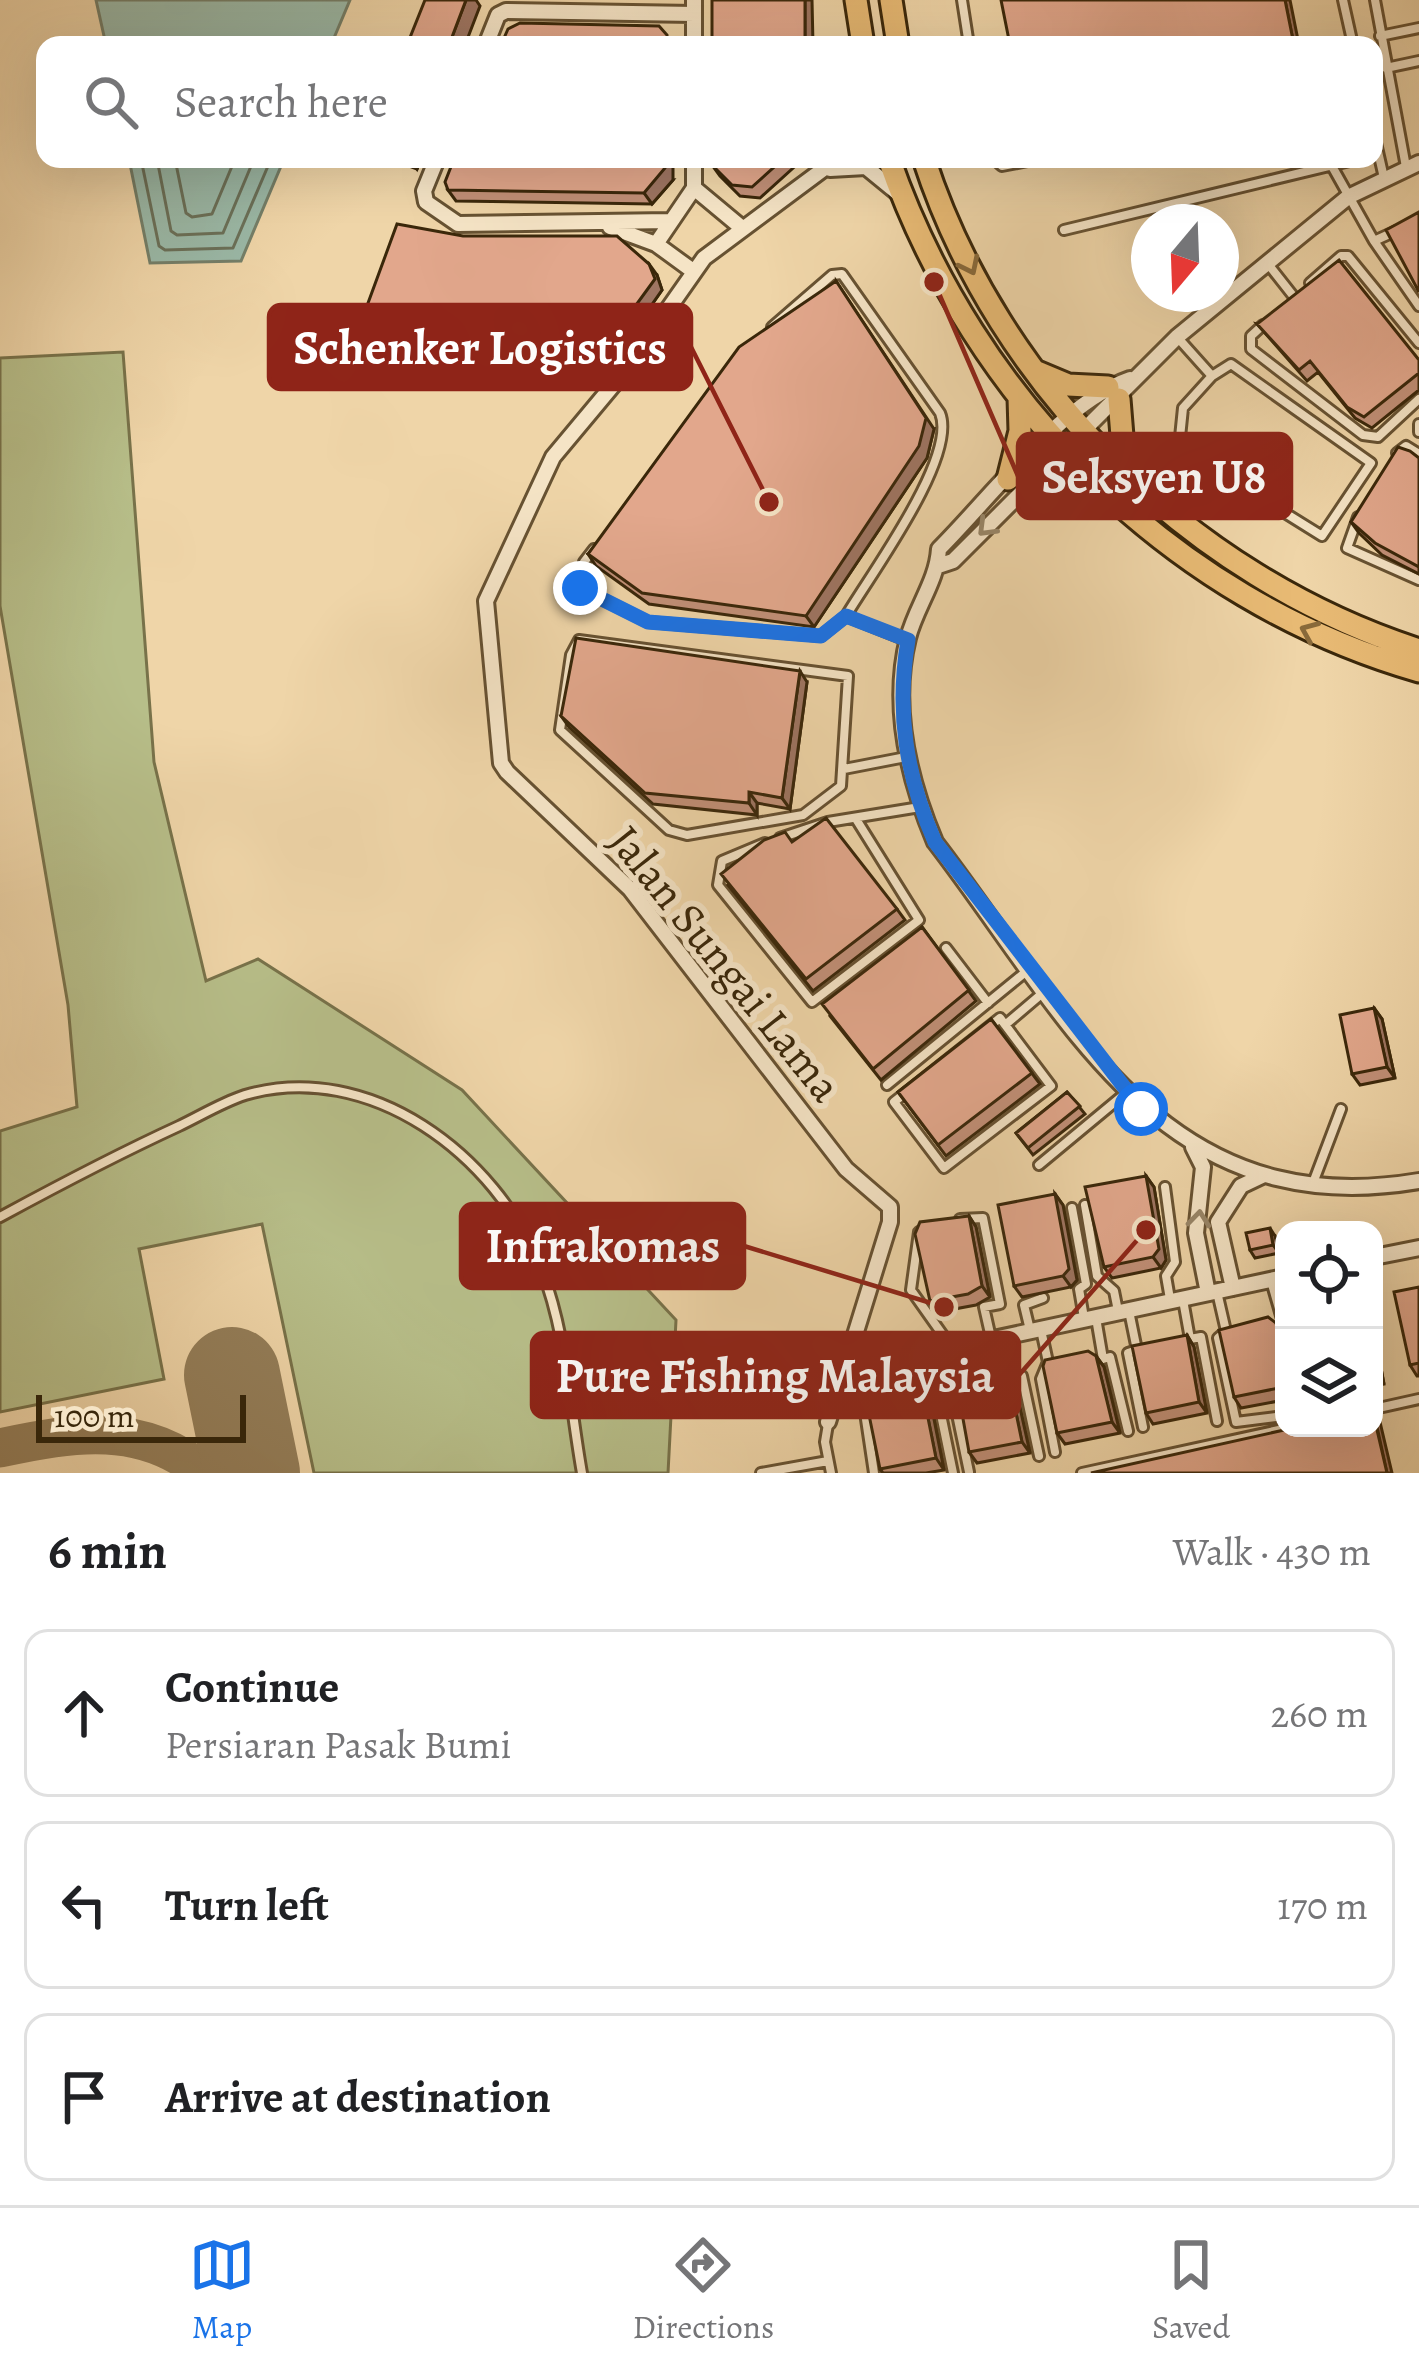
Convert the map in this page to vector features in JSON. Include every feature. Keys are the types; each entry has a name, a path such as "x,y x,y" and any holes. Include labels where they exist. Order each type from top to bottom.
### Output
{"main road":[{"path":"856,0 862,36"},
{"path":"891,0 897,36"},
{"path":"892,168 942,278 1019,398 1103,488 1178,556 1235,593 1295,626 1419,671"},
{"path":"928,168 978,284 1031,369 1125,474 1196,532 1276,586 1419,650"},
{"path":"1031,369 1068,385 1119,388 1125,474"},
{"path":"1019,398 1019,482 1069,481 1103,488"}],"street":[{"path":"490,36 498,15 506,11 694,7"},
{"path":"1413,165 1348,197 1177,337 939,549 938,566 908,640 902,679 907,756 935,842 1045,991 1141,1109 1192,1146 1262,1176 1312,1185 1387,1187 1419,1181"},
{"path":"433,168 424,191 426,202 458,224 670,221"},
{"path":"656,244 694,188 694,168"},
{"name":"Jalan Sungai Lama","path":"826,168 742,228 693,271 625,372 553,457 485,601 501,763 631,889 846,1169 890,1207 890,1222 828,1423"},
{"path":"867,168 903,198"},
{"path":"694,188 742,228"},
{"path":"605,225 656,244 693,271"},
{"path":"1192,1146 1204,1178 1196,1233 1212,1292"},
{"path":"1233,1288 1218,1222 1229,1198 1262,1176"},
{"path":"1383,1255 1419,1248"},
{"path":"874,1365 1275,1278"}],"lane":[{"path":"962,0 968,36"},
{"path":"1342,0 1351,36"},
{"path":"1375,0 1380,36"},
{"path":"1383,36 1419,28"},
{"path":"1383,52 1413,165"},
{"path":"1386,68 1419,61"},
{"path":"1064,230 1305,168"},
{"path":"1331,168 1419,306"},
{"path":"1381,168 1384,178"},
{"path":"1374,241 1404,228"},
{"path":"1419,343 1348,256 1341,256 1250,336 1251,349 1363,435 1378,437 1419,399"},
{"path":"1267,263 1294,297"},
{"path":"598,543 584,562 580,588 635,619 821,636 846,616 934,469 944,424 842,274 832,275 759,337"},
{"path":"1177,337 1212,376"},
{"path":"1232,364 1371,464 1322,536 1179,447 1183,408 1212,376 1232,364"},
{"path":"1390,464 1400,447 1419,454"},
{"path":"1369,498 1348,532 1347,548 1419,580"},
{"path":"846,616 908,640"},
{"path":"579,640 848,676 844,769 834,795 802,814 688,835 669,830 560,730 574,646 579,640"},
{"path":"844,769 907,756"},
{"path":"856,819 919,920 812,1003 724,894 718,885 719,867 730,855 829,822 920,807"},
{"path":"946,948 988,1003"},
{"path":"887,1085 1029,969"},
{"path":"1005,1025 1045,991"},
{"path":"1000,1018 1005,1025 1052,1086 944,1168 894,1102 1000,1018"},
{"path":"0,1216 245,1095 299,1088 338,1090 398,1108 483,1175 515,1217 541,1268 582,1473"},
{"path":"1039,1165 1127,1092"},
{"path":"1312,1185 1341,1109"},
{"path":"1165,1186 1175,1262 1166,1276 1190,1339 1201,1337 1217,1420"},
{"path":"1085,1205 1097,1276 1114,1292 1137,1350 1129,1353 1143,1427"},
{"path":"1072,1208 1086,1284 1079,1289 1103,1359 1109,1357 1128,1431"},
{"path":"952,1220 983,1218 1000,1304 984,1307 1013,1377 1022,1376 1039,1456"},
{"path":"928,1224 917,1235 911,1290 952,1348 961,1387 954,1400 969,1472"},
{"path":"1212,1292 1226,1331"},
{"path":"1043,1298 1024,1305 1048,1361 1041,1379 1054,1452"},
{"path":"1261,1323 1275,1322"},
{"path":"1243,1327 1218,1338 1236,1422 1275,1417"},
{"path":"912,1357 918,1394 936,1390 952,1473"},
{"path":"874,1365 881,1400 864,1406 874,1473"},
{"path":"1383,1407 1419,1400"},
{"path":"828,1423 831,1473"},
{"path":"1082,1473 1275,1431"},
{"path":"761,1473 828,1461"}],"green space":[{"path":"123,352 154,762 206,981 258,959 462,1090 676,1320 668,1473 314,1473 262,1224 139,1249 164,1379 0,1412 0,1131 77,1107 68,1005 0,606 0,358"}],"water":[{"path":"96,0 350,0 335,36 104,36"},
{"path":"131,168 280,168 241,261 150,263"}],"building":[{"path":"425,0 466,0 452,36 411,36"},
{"path":"712,0 805,0 805,36 712,36"},
{"path":"1001,0 1285,0 1292,36 1008,36"},
{"path":"520,23 659,26 667,36 505,36"},
{"path":"450,168 665,168 644,193 448,190 445,182"},
{"path":"715,168 773,168 752,187 732,185"},
{"path":"1419,212 1419,292 1386,230"},
{"path":"397,224 463,236 617,236 649,264 655,279 631,312 364,314"},
{"path":"1339,260 1419,360 1419,373 1364,417 1347,407 1310,361 1299,370 1257,324"},
{"path":"836,281 926,418 919,446 806,616 642,593 588,554 739,347"},
{"path":"1398,447 1419,458 1419,567 1375,543 1351,522"},
{"path":"576,638 800,671 782,798 749,792 749,803 645,793 561,716"},
{"path":"826,818 897,909 806,979 721,874 764,840 785,832 792,842"},
{"path":"922,927 969,990 873,1069 822,1004"},
{"path":"1374,1008 1387,1067 1352,1074 1340,1015"},
{"path":"991,1019 1032,1073 938,1145 898,1092"},
{"path":"1067,1092 1080,1106 1028,1148 1016,1133"},
{"path":"1146,1176 1159,1249 1153,1257 1104,1267 1085,1187"},
{"path":"1055,1194 1069,1269 1063,1276 1014,1286 998,1205"},
{"path":"969,1216 982,1286 968,1294 930,1301 915,1234 920,1222"},
{"path":"1270,1228 1273,1245 1250,1250 1246,1233"},
{"path":"1419,1287 1419,1363 1410,1365 1394,1292"},
{"path":"1268,1317 1275,1322 1275,1389 1234,1397 1219,1330"},
{"path":"1187,1335 1199,1402 1146,1413 1132,1346"},
{"path":"1088,1351 1096,1356 1112,1422 1057,1433 1045,1360"},
{"path":"1008,1374 1022,1442 969,1452 956,1380"},
{"path":"922,1388 936,1458 880,1469 866,1400"},
{"path":"1275,1432 1275,1437 1379,1437 1387,1473 1091,1473"}],"taxiway":[{"path":"0,1448 81,1435 132,1438 181,1456 204,1473"}],"runway":[{"path":"232,1375 252,1473"}],"place":[{"name":"Seksyen U8","path":"934,282"},
{"name":"Schenker Logistics","path":"769,502"},
{"name":"Pure Fishing Malaysia","path":"1146,1230"},
{"name":"Infrakomas","path":"944,1307"}],"route":[{"path":"580,588 585,595 648,622 821,636 846,616 908,640 902,679 903,728 909,768 935,842 1045,991 1141,1109"}]}
